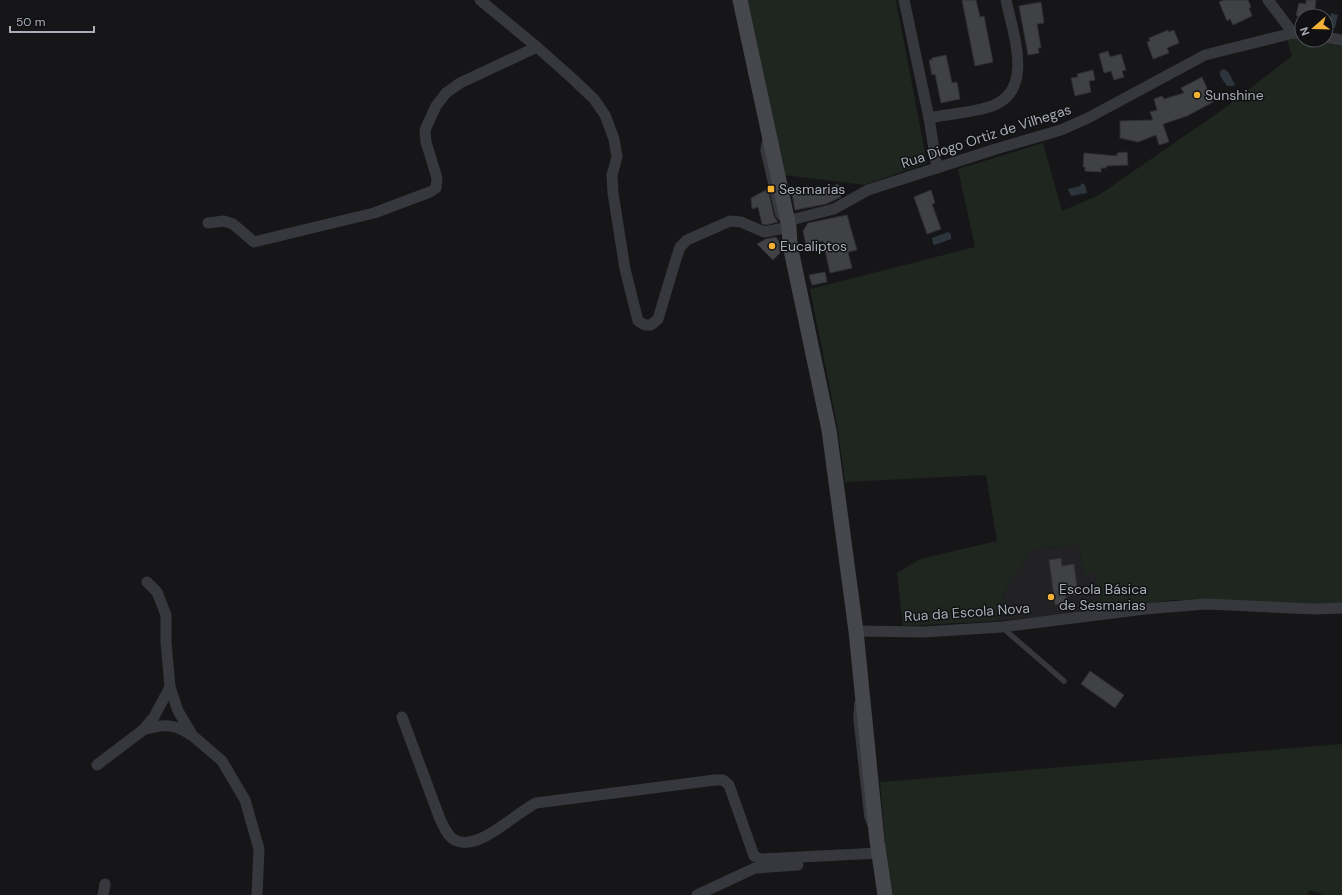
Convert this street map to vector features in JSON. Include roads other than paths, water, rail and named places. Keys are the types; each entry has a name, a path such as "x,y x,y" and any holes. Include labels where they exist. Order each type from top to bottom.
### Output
{"main road":[{"path":"740,0 788,224 790,245 829,430 860,663 878,851 885,895"}],"street":[{"path":"208,222 224,221 233,224 254,242 374,213 430,192 436,188 437,178 426,142 425,130 436,106 446,93 460,83 537,47 480,0"},
{"path":"904,0 929,118 937,168"},
{"path":"929,118 990,107 1006,98 1017,82 1019,65 1006,0"},
{"path":"1268,0 1294,29"},
{"name":"Rua Diogo Ortiz de Vilhegas","path":"537,47 594,99 605,115 614,140 617,157 612,175 613,193 625,269 638,321 644,326 651,325 658,319 680,247 687,240 730,221 741,222 764,232 834,209 868,190 1075,124 1204,55 1294,35"},
{"path":"147,582 157,592 166,616 166,642 170,687 178,711 193,736"},
{"name":"Rua da Escola Nova","path":"856,631 924,632 1002,626 1145,609 1206,604 1316,609 1342,608"},
{"path":"97,765 143,730 154,717 170,687"},
{"path":"402,717 440,820 447,833 456,841 469,843 481,839 524,809 536,803 723,780 729,785 754,856 761,859 878,851"},
{"path":"143,730 161,725 181,728 193,736 222,761 245,800 259,849 257,895"},
{"path":"697,895 755,868 878,851"},
{"path":"103,895 105,884"}],"lane":[{"path":"1002,626 1064,681"}],"place":[{"name":"Sunshine","path":"1197,95"},
{"name":"Sesmarias","path":"771,189"},
{"name":"Eucaliptos","path":"772,246"},
{"name":"Escola Básica de Sesmarias","path":"1051,597"}]}
